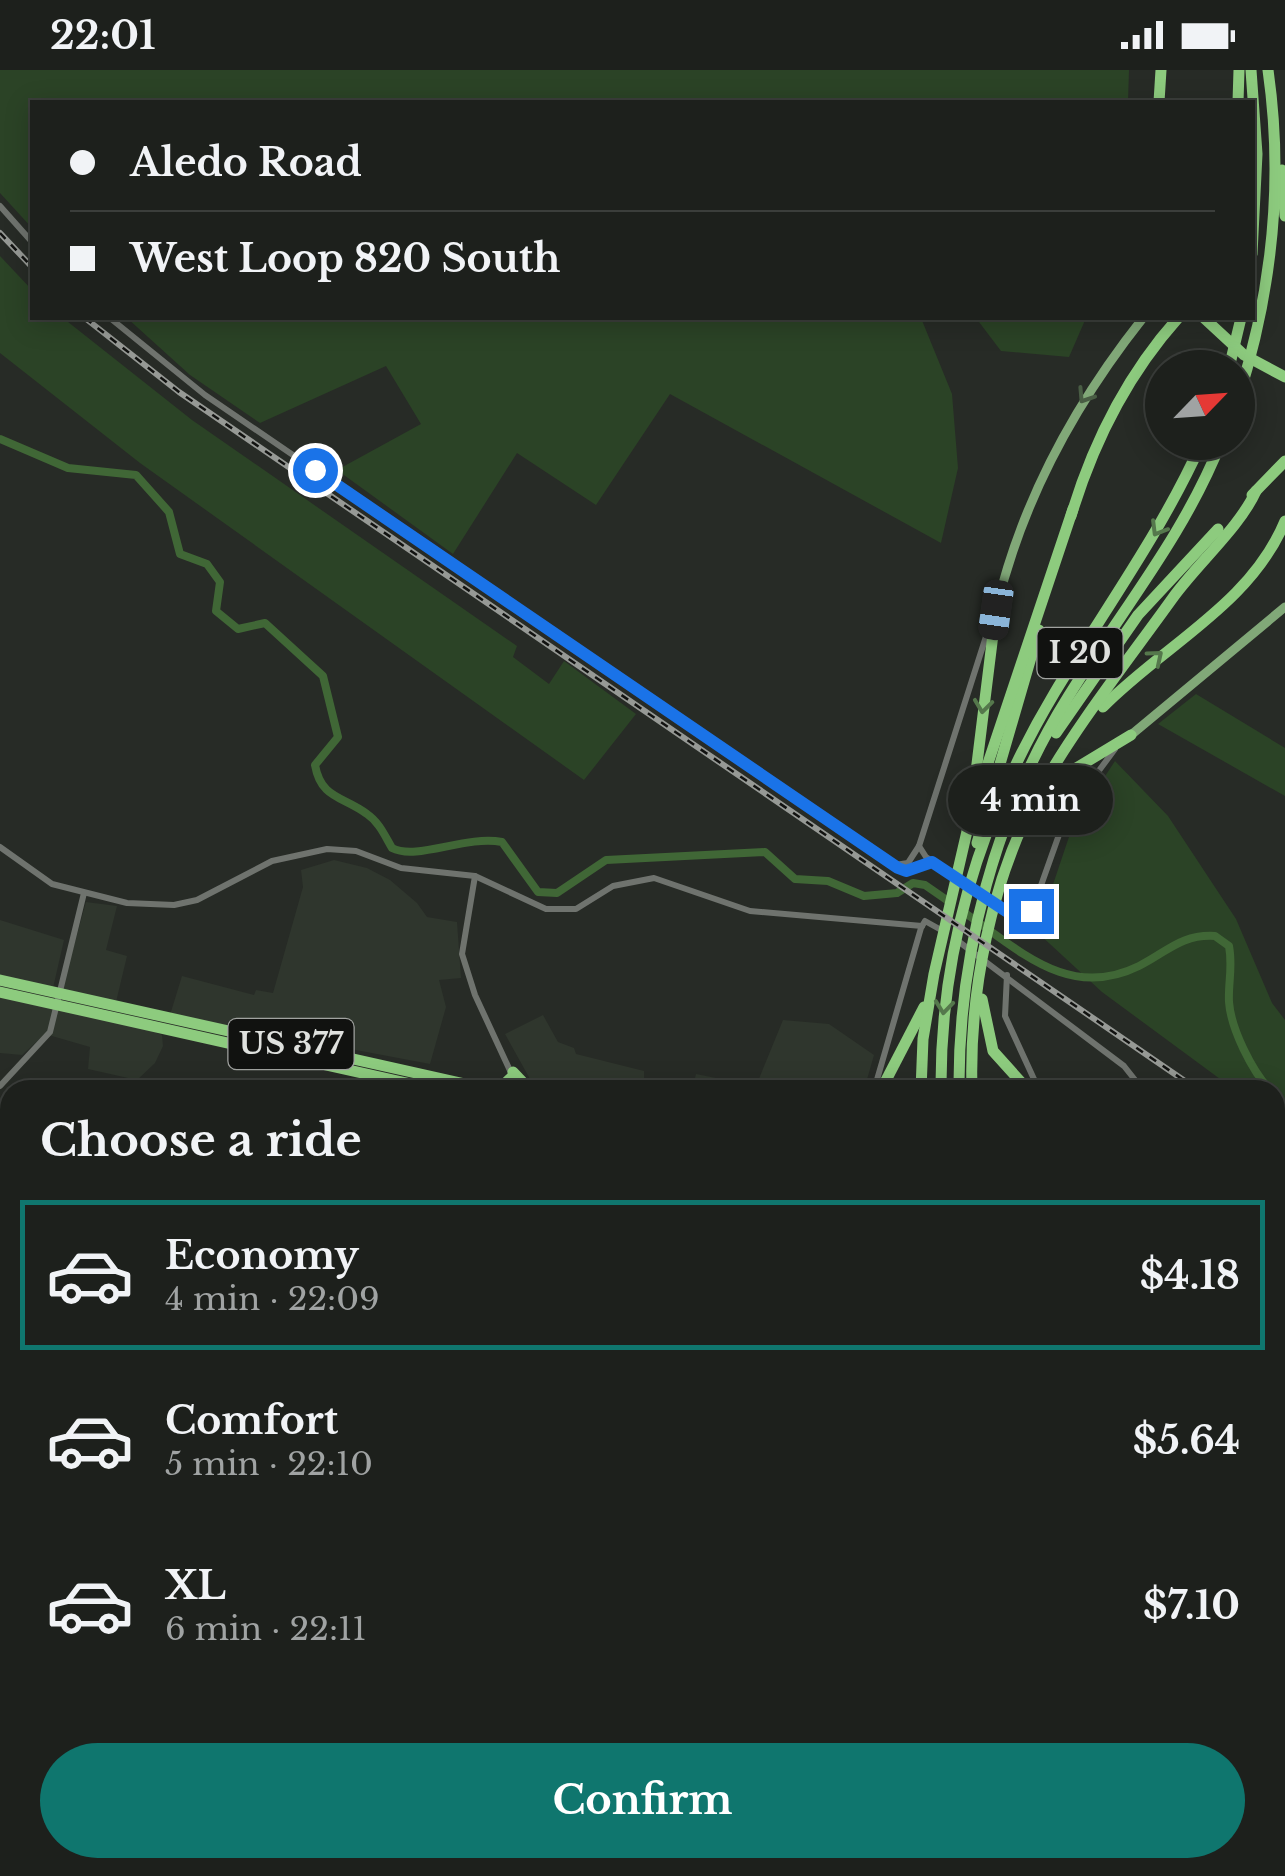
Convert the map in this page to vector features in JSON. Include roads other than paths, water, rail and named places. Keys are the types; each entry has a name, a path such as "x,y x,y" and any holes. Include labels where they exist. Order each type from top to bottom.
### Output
{"highway":[{"path":"1159,100 1161,70"},
{"path":"1238,70 1238,100"},
{"path":"1250,70 1252,100"},
{"path":"1255,248 1285,218 1268,70"},
{"path":"1255,166 1255,223"},
{"path":"1249,350 1268,270 1279,174"},
{"path":"1255,249 1285,227"},
{"path":"921,1080 921,1051 934,974 971,814 1073,509 1103,430 1123,394 1177,320"},
{"path":"1206,320 1244,355 1285,377"},
{"path":"1233,350 1241,320"},
{"name":"I 20","path":"942,1080 948,966 972,871 1034,728 1166,515 1193,460"},
{"name":"I 20","path":"960,1080 967,974 988,880 1022,784 1066,700 1194,503 1213,460"},
{"path":"1020,797 1111,649 1163,586 1285,462"},
{"path":"972,1080 971,1043 980,981 1000,890 1039,792 1176,593 1256,491"},
{"path":"972,871 1073,509"},
{"path":"1086,724 1163,650 1237,594 1265,561 1285,520"},
{"path":"971,814 996,610"},
{"path":"1012,854 1062,780 1089,758 1131,735"},
{"path":"884,1080 922,1013 934,974"},
{"name":"US 377","path":"0,980 56,998 396,1080"},
{"path":"980,981 986,1036 993,1051 1019,1080"},
{"name":"US 377","path":"0,992 56,998 447,1080"},
{"path":"507,1080 514,1074 520,1080"}],"main road":[{"path":"1255,219 1285,196"},
{"path":"996,610 1015,547 1059,440 1090,388 1142,320"},
{"path":"1131,735 1285,607"}],"street":[{"path":"0,206 30,240"},
{"path":"112,320 205,395 893,865 906,871 932,862"},
{"path":"893,865 908,863 918,846 960,706 996,610"},
{"path":"918,846 932,862 1006,911 1026,914 1034,906 1056,838 1073,802 1131,735"},
{"path":"0,847 42,879 112,902 174,906 216,892 272,862 327,849 356,851 401,868 474,876 546,909 576,909 612,886 654,878 750,911 923,924 1007,976 1124,1066 1134,1080"},
{"path":"474,876 462,954 475,995 516,1080"},
{"path":"6,1080 48,1036 84,893"},
{"path":"881,1080 923,924"},
{"path":"1007,976 1006,1016 1035,1080"}],"waterway":[{"path":"0,439 68,468 136,475 169,512 180,554 207,564 220,582 216,611 238,629 265,623 323,676 338,737 315,765 318,776 334,796 371,817 392,848 415,852 473,842 502,842 538,892 557,893 606,860 765,852 795,879 828,881 864,896 897,893 913,883 925,885 951,903"},
{"path":"962,911 1046,966 1090,978 1139,966 1183,941 1215,936 1229,946 1229,1002 1234,1024 1262,1080"}],"railway":[{"path":"0,233 30,265"},
{"path":"88,320 179,392 1183,1080"}]}
